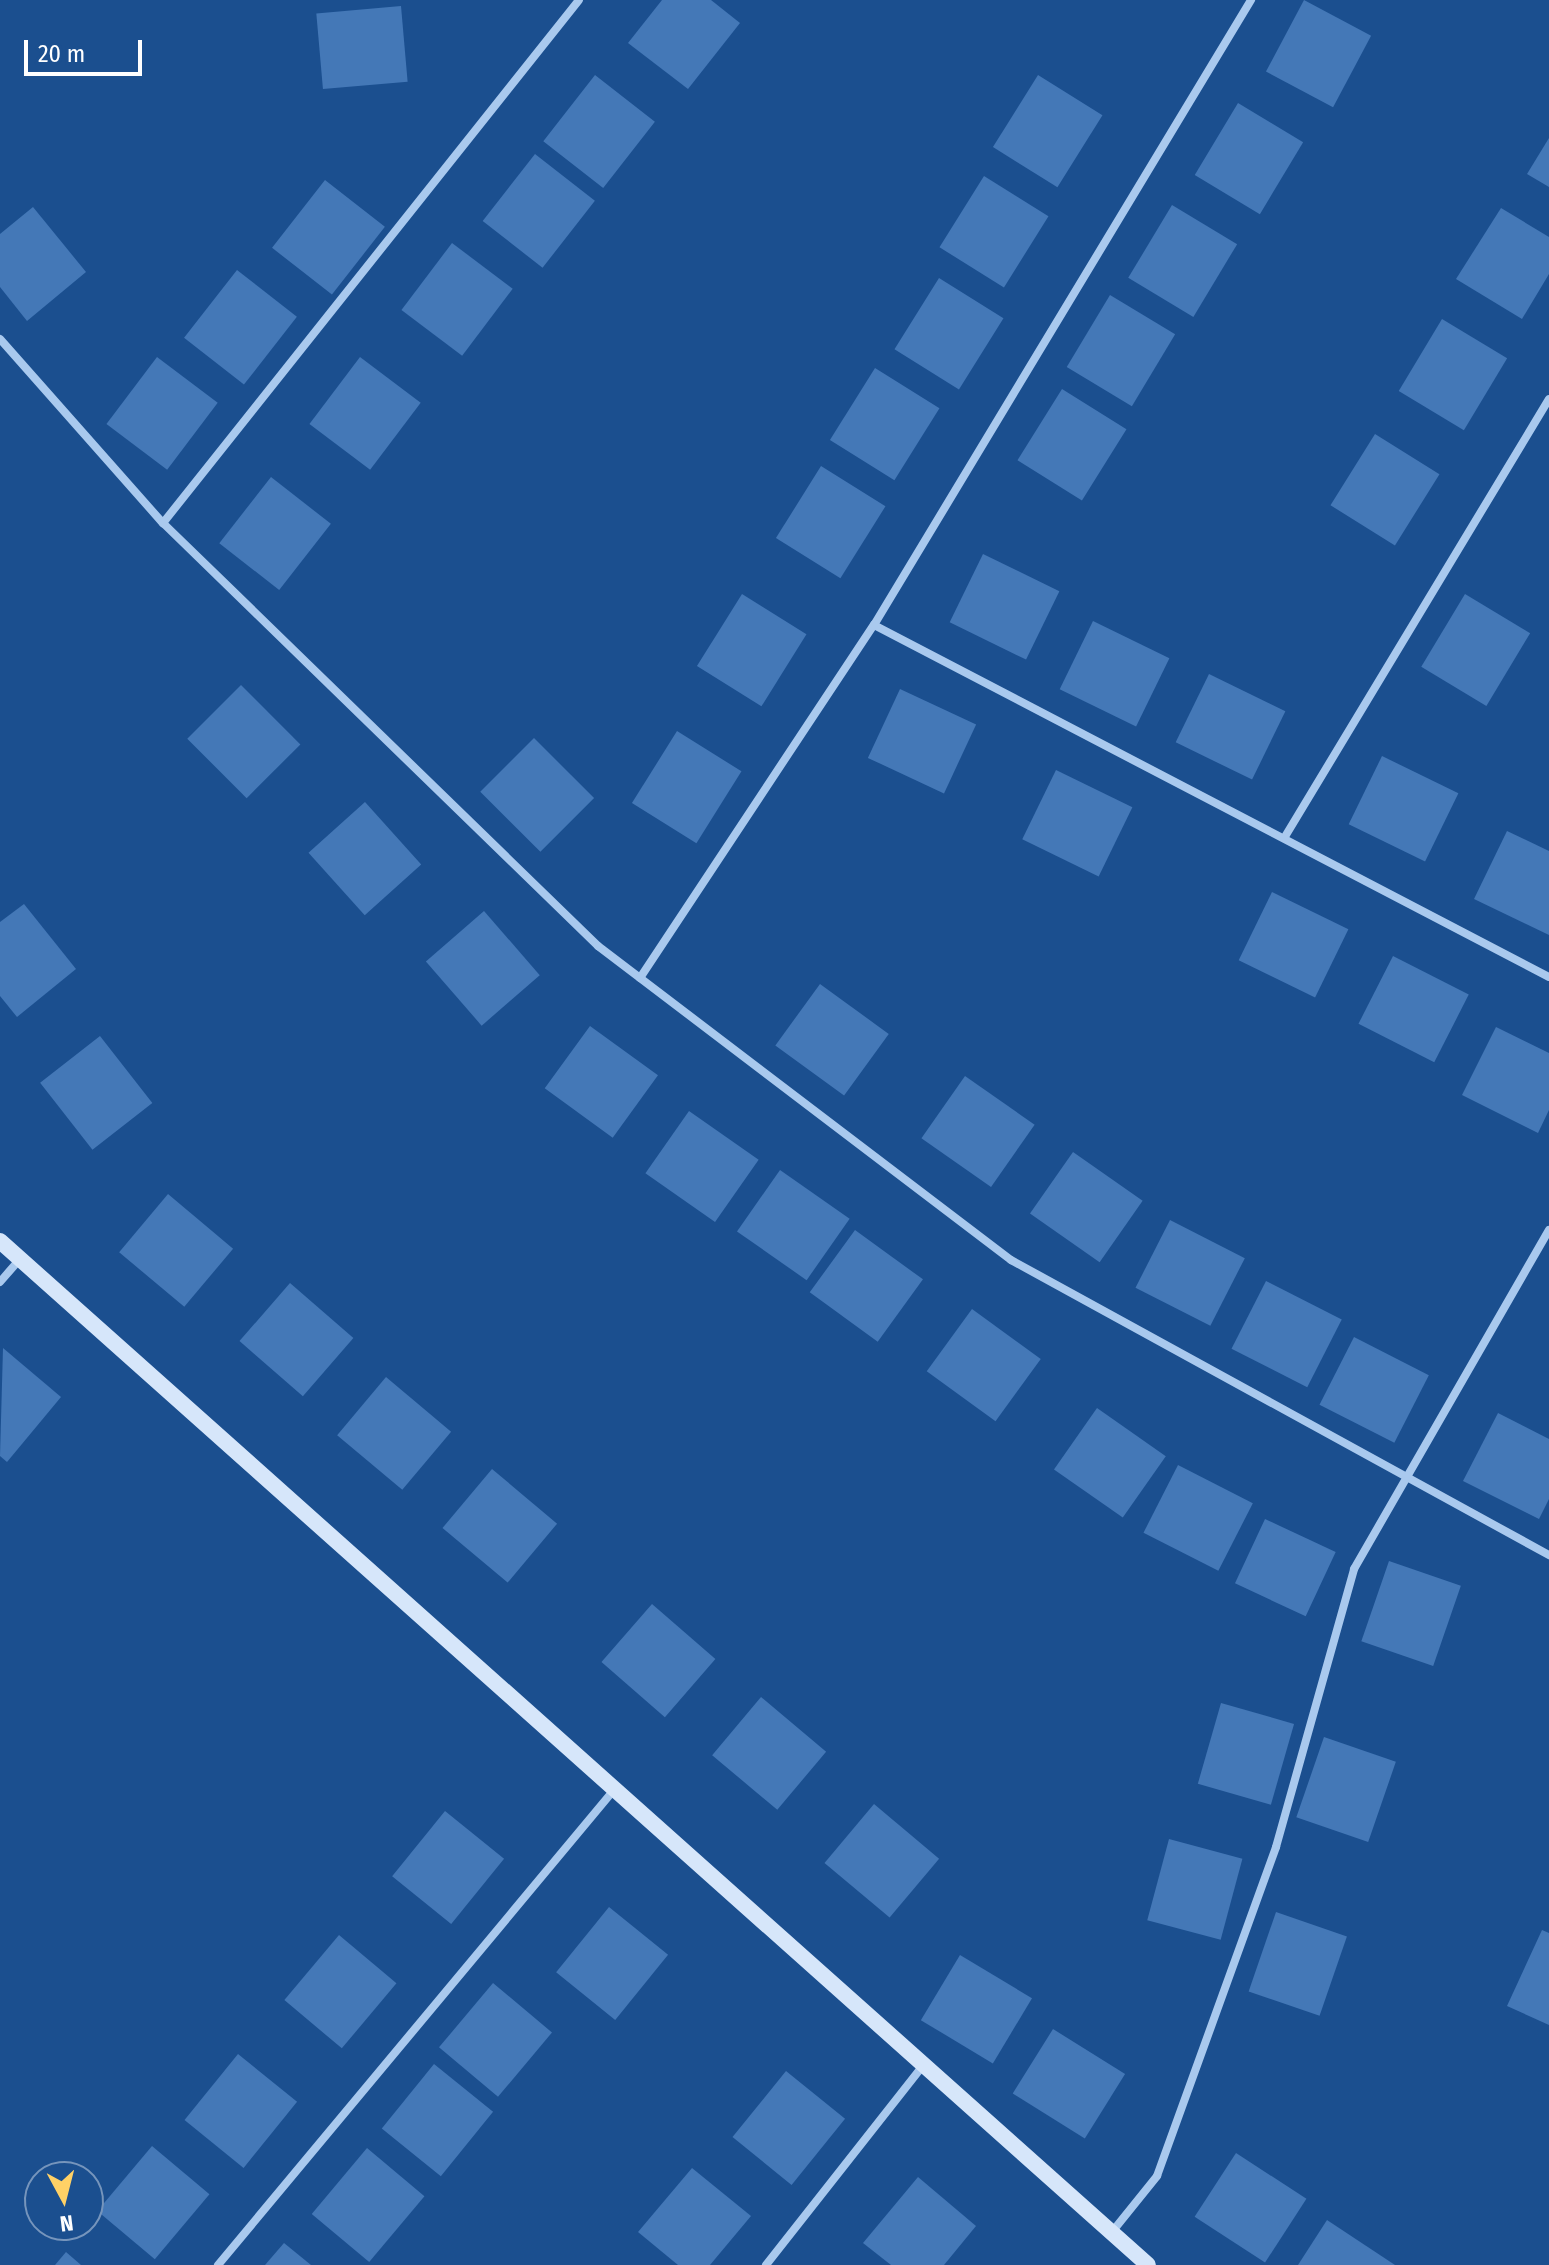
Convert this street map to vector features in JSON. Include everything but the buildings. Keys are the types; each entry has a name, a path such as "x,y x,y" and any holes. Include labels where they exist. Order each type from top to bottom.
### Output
{"street":[{"path":"163,523 579,0"},
{"path":"640,978 874,625 1251,0"},
{"path":"0,339 163,523 598,946 1011,1260 1549,1555"},
{"path":"1286,835 1549,399"},
{"path":"874,625 1286,835 1549,977"},
{"path":"1111,2232 1157,2176 1276,1847 1354,1569 1549,1230"},
{"path":"0,1241 922,2067 1148,2265"},
{"path":"0,1282 20,1259"},
{"path":"218,2265 613,1791"},
{"path":"766,2265 922,2067"}]}
